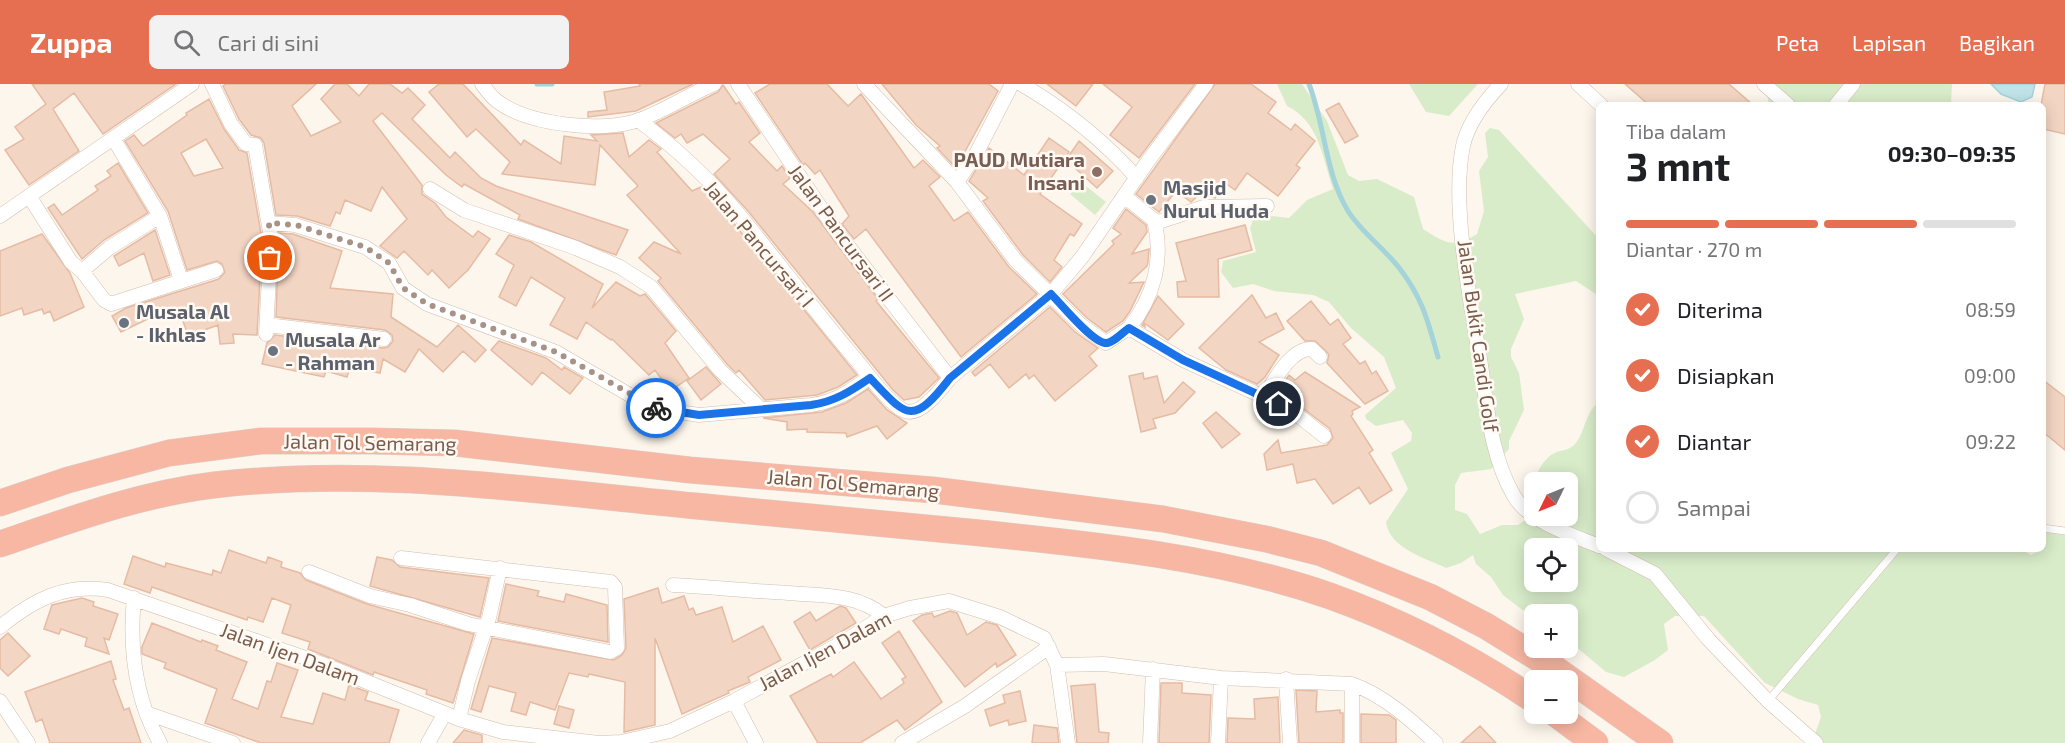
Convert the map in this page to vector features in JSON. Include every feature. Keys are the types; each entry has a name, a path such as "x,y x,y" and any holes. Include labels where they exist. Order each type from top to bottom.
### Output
{"highway":[{"name":"Jalan Tol Semarang","path":"0,503 68,480 169,453 261,441 372,441 455,443 690,470 933,490 1164,519 1266,539 1321,553 1408,587 1486,626 1551,666 1660,743"},
{"name":"Jalan Tol Semarang","path":"0,544 81,516 168,493 224,485 372,477 1058,541 1200,561 1328,596 1400,624 1448,647 1524,694"},
{"path":"1569,724 1595,743"}],"street":[{"path":"0,216 192,84"},
{"path":"212,84 231,124 246,144 255,144 269,223 270,298 266,330 384,339"},
{"path":"482,84 498,102 556,123 596,127 638,120 714,84"},
{"name":"Jalan Pancursari II","path":"738,84 835,229 950,378"},
{"path":"864,84 957,182 1016,261 1081,325 1101,341 1110,342 1129,328 1148,300 1154,284 1158,254 1155,223 1124,196"},
{"path":"957,182 976,154 1012,84"},
{"path":"1021,84 1050,101 1104,143 1137,178"},
{"name":"Jalan Pancursari I","path":"638,120 686,160 740,215 870,378 898,408 907,412 916,411 938,393 950,378 1051,294 1082,257 1206,84"},
{"name":"Jalan Bukit Candi Golf","path":"1501,84 1474,118 1463,145 1459,189 1468,287 1495,449 1514,496 1521,506 1534,516 1596,545"},
{"path":"1578,84 1598,102"},
{"path":"1764,84 1785,102"},
{"path":"1838,102 1853,84"},
{"path":"113,138 160,216 181,279"},
{"path":"430,189 464,210 576,248 620,267 651,288 720,370 760,408"},
{"path":"29,196 71,262 82,271 104,300 116,304 181,279 216,270"},
{"path":"1155,223 1204,207 1267,206"},
{"path":"82,271 109,248 160,216"},
{"path":"269,223 296,225 365,247 389,263 403,288 427,304 556,352 652,408 699,415 826,403 848,393 870,378"},
{"path":"1129,328 1183,360 1290,409 1324,436"},
{"path":"1263,398 1286,366 1301,351 1312,349 1320,357"},
{"path":"1612,552 1655,574 1709,640 1768,701 1816,743"},
{"path":"309,572 370,596 486,628 610,652 617,648 613,583 401,558"},
{"path":"459,719 468,681 486,628 500,568"},
{"path":"673,585 826,594 852,599 873,607 884,616"},
{"name":"Jalan Ijen Dalam","path":"0,627 25,607 71,588 88,587 108,590 310,659 459,719 503,732 545,739 599,743 621,742 670,731 734,701 845,641 884,616 910,608 949,601 1023,627 1044,638 1057,665 1068,743"},
{"path":"134,598 130,636 136,682 160,743"},
{"path":"902,743 965,706 1049,647"},
{"path":"1057,665 1104,664 1221,678 1286,679 1352,684 1367,690 1404,714 1436,743"},
{"path":"1150,743 1153,669"},
{"path":"1218,743 1221,678"},
{"path":"1286,679 1290,743"},
{"path":"1352,684 1352,743"},
{"path":"0,701 28,743"},
{"path":"734,701 756,743"},
{"path":"428,743 445,713"},
{"path":"149,714 233,743"}],"lane":[{"path":"2046,528 2065,531"},
{"path":"1768,701 1894,552"}],"green space":[{"path":"1277,84 1302,84 1327,121 1348,175 1359,181 1377,179 1414,197 1423,229 1443,241 1455,243 1477,234 1484,211 1479,171 1488,157 1485,133 1490,128 1499,130 1596,236 1596,294 1576,281 1515,294 1524,319 1511,349 1511,357 1519,373 1524,410 1509,441 1509,449 1491,469 1461,473 1455,485 1455,510 1467,514 1480,534 1502,525 1518,525 1524,521 1524,526 1578,526 1578,472 1538,472 1544,461 1551,455 1570,448 1576,443 1596,404 1596,552 2026,552 2031,555 2046,552 2046,527 2057,527 2065,532 2065,743 1812,743 1821,717 1818,705 1798,699 1765,683 1704,616 1675,616 1664,624 1668,650 1624,677 1606,672 1578,648 1578,604 1524,604 1524,611 1503,595 1491,577 1476,564 1473,555 1461,563 1446,568 1401,545 1394,539 1386,522 1408,489 1391,453 1411,441 1412,433 1403,420 1376,426 1366,419 1365,415 1396,388 1384,357 1351,328 1329,302 1313,295 1274,291 1253,284 1233,288 1221,272 1223,261 1256,252 1250,228 1255,214 1289,218 1307,200 1333,189 1318,142 1306,121 1287,106"},
{"path":"1409,84 1478,84 1449,116 1426,112"},
{"path":"1758,84 1952,84 1951,102 1768,102 1767,94"},
{"path":"1081,182 1106,202 1095,215 1070,194"}],"water":[{"path":"1991,84 2035,84 2032,97 2021,102 2001,94"}],"building":[{"path":"32,84 176,84 103,134 74,93 53,109 79,151 29,185 5,150 24,139 15,127 46,104"},
{"path":"226,84 316,84 292,106 311,136 341,122 321,99 335,84 347,84 359,96 369,84 390,84 402,93 408,88 425,105 412,119 450,158 455,152 481,178 496,186 628,230 616,255 518,219 520,215 464,184 462,187 446,175 382,113 373,121 422,185 422,194 435,203 446,217 473,237 478,231 490,239 468,270 449,288 432,270 428,275 404,251 397,258 380,246 407,219 382,187 371,211 345,200 340,214 336,212 330,226 297,216 276,215 264,143 261,138 251,135 239,119 223,86"},
{"path":"439,84 463,84 521,145 524,140 561,164 564,136 597,141 591,135 623,133 629,157 649,140 661,149 657,152 692,191 701,187 723,210 857,375 838,387 817,395 765,400 739,370 736,373 727,364 658,281 661,278 639,258 654,242 681,254 627,195 638,186 600,145 595,185 502,174 510,162 476,129 467,137 429,92"},
{"path":"639,84 693,84 636,111 588,117 588,112 607,110 604,92 640,86"},
{"path":"770,84 827,84 848,106 861,94 914,168 923,160 940,177 929,186 954,221 968,212 1009,267 1037,294 961,357 866,229 854,239 842,224 849,216 820,170 815,174 805,163 803,165 755,93"},
{"path":"882,84 989,84 998,91 956,168 937,148 940,146 916,125"},
{"path":"1047,84 1093,84 1076,106"},
{"path":"1103,84 1195,84 1139,158 1110,135 1132,107"},
{"path":"1215,84 1251,84 1276,102 1268,113 1291,130 1295,124 1315,141 1296,165 1300,168 1278,196 1247,173 1235,190 1225,183 1215,198 1202,192 1191,202 1176,191 1159,212 1136,194"},
{"path":"1625,84 1729,84 1750,102 1646,102"},
{"path":"2045,84 2065,84 2065,134 2046,130 2046,102 2042,102"},
{"path":"723,85 736,104 739,102 760,133 749,142 777,171 782,166 790,178 783,184 813,212 878,299 876,301 939,378 919,397 904,400 893,390 748,211 714,174 730,159 703,134 687,143 681,134 675,138 656,123 718,92"},
{"path":"209,99 224,129 239,150 247,153 262,239 257,335 233,334 234,343 220,344 218,325 188,336 179,309 171,312 170,308 121,332 112,316 126,308 219,279 225,272 222,264 217,261 187,270 168,211 125,141 134,135 143,146 187,115 186,113","holes":["206,139 223,168 194,176 181,153"]},
{"path":"1339,103 1358,136 1345,143 1326,110"},
{"path":"1049,138 1069,152 1040,194 1082,224 1074,236 1070,234 1054,260 1062,267 1050,282 1023,255 983,201 988,198 969,181 989,148 1024,175"},
{"path":"1079,141 1113,171 1097,188 1066,160"},
{"path":"118,163 148,213 104,240 82,259 48,208 54,204 62,215 98,190 95,186 111,176 107,171"},
{"path":"1126,209 1146,225 1147,232 1132,254 1149,249 1148,262 1147,266 1129,283 1144,282 1130,311 1123,321 1106,332 1087,318 1063,294 1114,244 1112,241 1121,234 1113,228"},
{"path":"1245,225 1252,250 1218,259 1219,297 1178,297 1177,282 1186,281 1176,243"},
{"path":"155,230 170,275 153,281 144,253 119,266 114,256"},
{"path":"279,233 293,234 342,251 330,288 393,294 391,317 437,347 458,325 486,350 475,362 463,351 443,372 419,349 405,372 383,359 380,373 350,367 347,377 326,371 324,377 262,364 267,343 275,335 383,348 388,347 393,341 392,335 385,330 276,317"},
{"path":"42,234 70,273 84,307 54,321 50,311 44,314 42,309 24,315 22,308 0,316 0,251"},
{"path":"509,235 531,242 603,284 592,308 616,282 640,296 645,294 676,331 665,343 689,378 670,391 655,370 649,375 612,339 586,322 577,339 550,325 565,298 531,277 516,306 499,297 514,265 496,254"},
{"path":"1252,295 1266,318 1276,313 1284,329 1259,342 1279,355 1265,377 1257,384 1226,370 1199,348"},
{"path":"1158,296 1184,324 1168,340 1144,323 1145,327 1142,325"},
{"path":"1311,301 1330,325 1338,319 1351,338 1343,344 1360,364 1365,361 1372,374 1376,371 1388,391 1365,404 1327,363 1329,355 1326,351 1315,341 1305,341 1287,321"},
{"path":"1050,307 1075,332 1098,348 1089,356 1097,366 1055,401 1034,375 1029,379 1026,374 1009,388 990,364 975,376 972,372"},
{"path":"499,341 546,358 562,370 564,367 583,378 570,394 542,372 532,385 491,350"},
{"path":"706,367 721,384 701,400 687,381"},
{"path":"1305,372 1360,407 1352,411 1351,416 1373,450 1369,453 1392,490 1370,504 1359,487 1333,504 1315,479 1297,483 1293,464 1267,470 1264,454 1278,440 1281,453 1327,445 1333,438 1330,429 1279,390 1289,375 1295,380"},
{"path":"1143,373 1144,379 1157,376 1164,403 1183,382 1195,392 1175,413 1153,419 1156,428 1141,432 1129,376"},
{"path":"2046,382 2065,397 2065,450 2046,434"},
{"path":"868,389 887,410 907,423 887,439 877,426 847,437 846,433 807,432 807,429 787,430 787,422 763,418 822,412 846,403"},
{"path":"1216,412 1240,434 1222,448 1203,423"},
{"path":"229,550 266,563 268,557 282,562 281,567 300,573 306,580 367,604 474,634 453,703 426,694 427,690 374,672 373,675 308,649 310,642 282,633 291,605 272,598 263,622 248,617 247,620 152,587 150,593 124,584 133,556 165,567 166,563 212,575 213,570 221,573"},
{"path":"377,557 392,560 400,567 489,578 480,617 370,586"},
{"path":"506,584 539,591 537,596 564,602 566,594 607,605 608,642 498,621"},
{"path":"658,588 662,603 684,596 689,610 693,608 696,615 722,607 733,642 763,626 781,660 748,677 750,682 682,714 655,638 655,725 624,732 625,682 589,674 588,677 569,673 555,710 530,702 526,715 511,711 516,693 489,686 481,712 471,709 492,638 614,660 622,655 626,648 624,599"},
{"path":"82,598 94,602 93,606 118,614 109,640 104,638 109,654 85,646 87,638 61,629 59,634 44,629 52,605"},
{"path":"840,606 846,608 856,623 810,650 794,622 810,612 816,621"},
{"path":"950,611 957,613 967,635 986,622 997,625 1016,655 997,667 996,663 965,687 913,621 922,615 932,613 934,617"},
{"path":"152,623 201,642 202,640 218,646 216,650 247,662 232,699 258,709 267,681 271,682 277,663 298,670 281,717 313,724 323,693 345,700 349,685 368,692 365,700 399,710 389,743 261,743 205,723 217,689 164,668 166,663 142,654 142,647"},
{"path":"899,631 942,702 905,730 897,720 860,743 818,743 790,696 831,674 833,677 854,662 881,699 904,683 902,679 906,677 882,643"},
{"path":"8,633 30,656 8,676 0,668 0,640"},
{"path":"111,661 116,679 113,680 124,710 129,708 141,743 50,743 42,719 36,722 25,692"},
{"path":"1161,683 1182,683 1182,693 1211,695 1209,743 1159,743"},
{"path":"1095,684 1099,732 1109,733 1108,743 1077,743 1071,686"},
{"path":"1296,690 1317,691 1316,712 1340,710 1340,713 1343,713 1343,743 1299,743"},
{"path":"1020,691 1026,721 1009,725 1008,720 990,726 985,710 1005,703 1003,695"},
{"path":"1278,697 1280,743 1227,743 1228,718 1255,719 1254,699"},
{"path":"559,706 574,710 569,728 554,724"},
{"path":"1361,714 1389,715 1396,720 1396,743 1361,743"},
{"path":"1034,725 1057,728 1059,743 1032,743"},
{"path":"1480,726 1496,743 1461,743"},
{"path":"464,730 482,735 482,743 453,743"}],"waterway":[{"path":"537,84 552,84"},
{"path":"1309,84 1340,196 1353,219 1408,280 1424,311 1438,357"}],"way so far":[{"path":"270,258 269,223 296,225 365,247 389,263 403,288 427,304 556,352 652,408 656,408"}],"place":[{"name":"PAUD Mutiara Insani","path":"1097,172"},
{"name":"Masjid Nurul Huda","path":"1151,200"},
{"name":"Musala Al - Ikhlas","path":"124,323"},
{"name":"Musala Ar - Rahman","path":"273,351"}],"route":[{"path":"656,408 699,415 826,403 848,393 870,378 898,408 907,412 916,411 938,393 950,378 1004,336 1051,294 1081,325 1101,341 1110,342 1129,328 1183,360 1279,404"}]}
